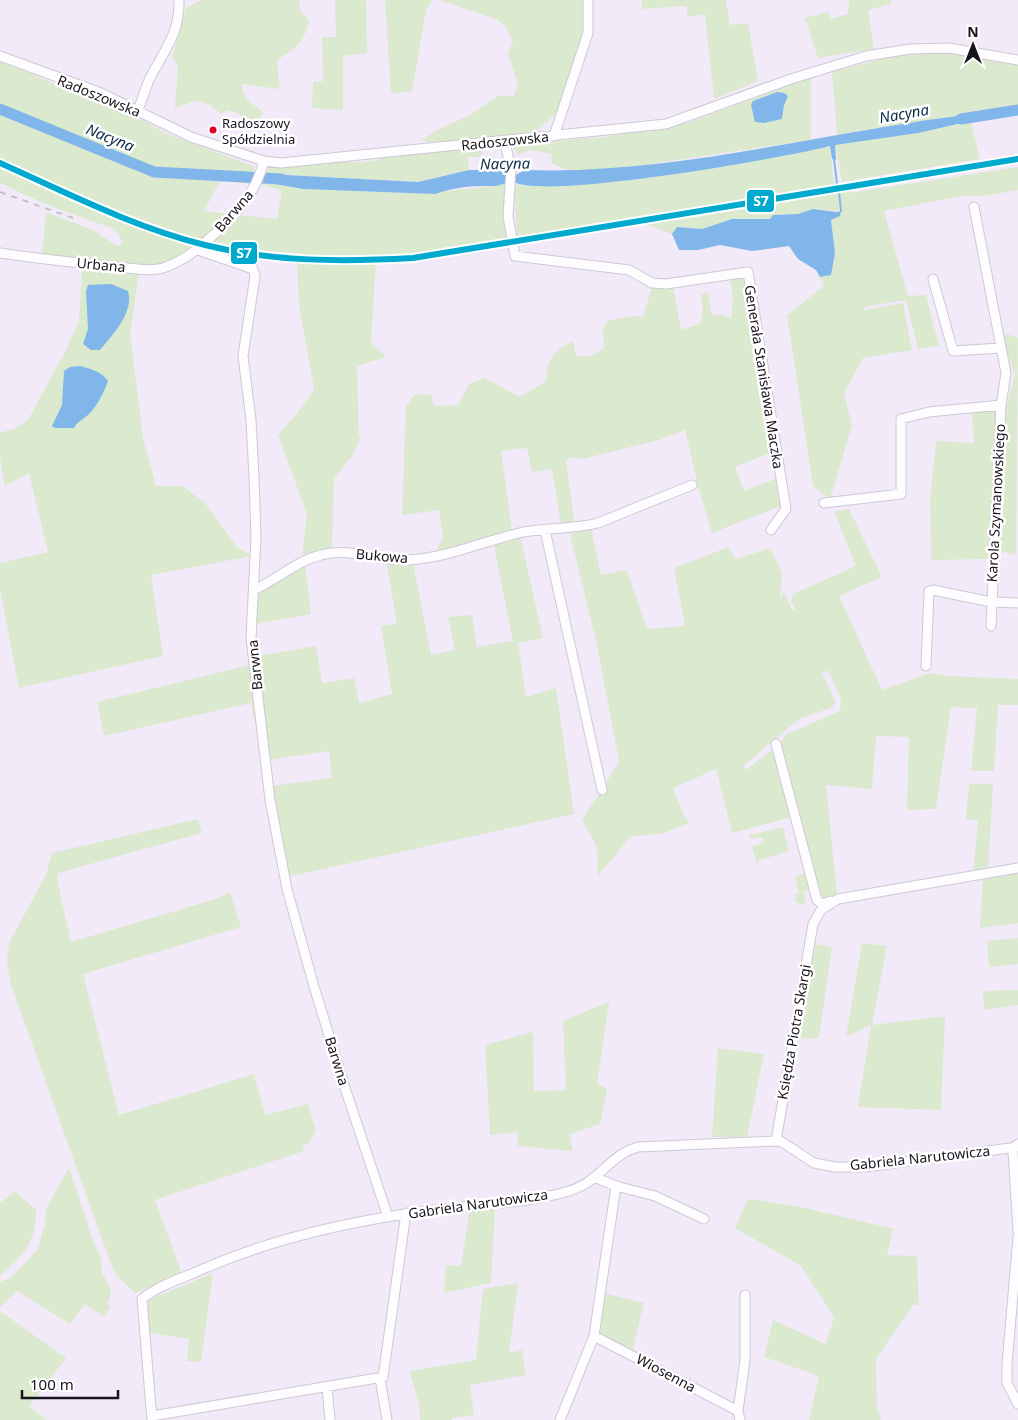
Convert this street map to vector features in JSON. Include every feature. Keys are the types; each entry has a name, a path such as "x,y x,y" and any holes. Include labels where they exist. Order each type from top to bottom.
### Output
{"street":[{"path":"138,110 150,80 174,36 179,12 179,0"},
{"path":"554,136 588,33 588,0"},
{"name":"Radoszowska","path":"0,56 101,93 191,137 264,161 299,162 628,130 675,122 791,79 866,56 934,47 1018,60"},
{"name":"Generała Stanisława Maczka","path":"505,142 511,170 508,216 515,256 629,270 652,283 666,284 748,272 786,510 771,530"},
{"name":"Barwna","path":"264,161 257,184 248,199 230,220 198,250 253,269 255,276 243,356 251,420 254,468 252,648 270,800 287,889 346,1091 388,1217"},
{"name":"Karola Szymanowskiego","path":"974,207 1006,374 1000,404 990,602 991,626"},
{"name":"Urbana","path":"0,253 145,269 161,268 198,250"},
{"path":"933,279 953,351 1000,348"},
{"name":"Karola Szymanowskiego","path":"824,503 901,494 901,419 929,412 1000,404"},
{"name":"Bukowa","path":"254,590 270,583 303,561 323,554 342,552 406,560 432,557 521,532 585,527 692,485"},
{"path":"545,530 602,790"},
{"name":"Karola Szymanowskiego","path":"926,666 929,591 933,590 990,602 1018,603"},
{"name":"Księdza Piotra Skargi","path":"776,744 812,885 819,903 1018,868"},
{"name":"Księdza Piotra Skargi","path":"776,1141 813,924 812,885"},
{"name":"Księdza Piotra Skargi","path":"813,924 821,910 838,899"},
{"name":"Gabriela Narutowicza","path":"152,1418 142,1299 158,1289 263,1245 406,1213 513,1202 570,1191 596,1178 627,1150 638,1147 776,1141 782,1142 814,1163 835,1167 865,1167 1017,1146"},
{"path":"1017,1146 1014,1192 1018,1231"},
{"path":"596,1178 616,1186 655,1196 704,1219"},
{"path":"560,1420 594,1336 616,1186"},
{"path":"152,1418 384,1377 406,1213"},
{"path":"1018,1237 1007,1364 1007,1383 1018,1404"},
{"name":"Wiosenna","path":"594,1336 739,1415 745,1360 745,1295"},
{"path":"380,1378 387,1420"},
{"path":"327,1387 330,1420"}],"green space":[{"path":"201,0 299,0 300,11 309,20 305,34 298,44 277,60 280,89 241,84 246,97 263,112 257,124 228,110 221,114 210,105 195,101 175,108 178,66 172,58 186,8"},
{"path":"335,0 366,0 367,53 343,56 343,110 312,108 313,82 323,81 322,37 336,37"},
{"path":"385,0 433,0 426,10 412,92 391,93"},
{"path":"439,0 585,0 585,32 557,113 535,132 429,143 422,140 437,130 470,115 498,96 514,96 518,84 508,54 513,41 505,26 496,19"},
{"path":"642,0 726,0 730,25 748,23 758,81 714,99 705,14 688,17 686,6 642,9"},
{"path":"849,0 891,0 891,4 868,10 874,49 818,58 805,18 828,12 830,19 848,14"},
{"path":"913,51 932,51 1018,63 1018,106 837,135 832,72"},
{"path":"0,60 53,83 104,100 170,135 253,166 255,175 155,170 78,140 0,106"},
{"path":"811,77 811,140 624,168 569,171 551,163 552,154 530,150 519,155 511,145 603,137 687,123"},
{"path":"0,111 153,174 253,179 254,184 220,181 204,211 231,214 204,241 139,219 0,160"},
{"path":"971,122 980,159 842,182 835,145"},
{"path":"486,146 480,157 468,157 469,170 418,182 267,174 269,166 345,161 367,162 389,156"},
{"path":"830,146 834,186 517,239 514,182 519,185 542,186 624,181 728,166"},
{"path":"0,167 129,224 199,247 170,261 152,266 42,256 46,212 95,231 113,244 121,246 122,241 114,229 81,218 0,183"},
{"path":"1018,167 1018,190 983,196 961,196 884,211 908,296 926,295 939,346 918,349 906,300 863,307 864,310 903,303 912,350 863,358 844,393 852,425 830,499 813,486 787,315 824,286 820,277 835,253 831,220 841,211 813,209 798,214 783,214 770,219 732,219 702,229 678,227 672,234 645,224 849,189 850,193"},
{"path":"264,182 303,189 435,194 499,185 508,182 509,239 432,251 360,257 288,255 210,243 239,215 277,219 282,191 261,184"},
{"path":"297,262 376,262 371,342 386,357 357,366 359,435 361,438 352,456 334,479 332,548 302,557 307,514 278,435 303,406 314,389 299,305"},
{"path":"82,270 139,272 130,334 143,438 156,486 183,486 205,503 237,547 252,556 151,575 163,656 19,688 0,589 0,563 48,552 29,473 5,486 0,458 0,433 16,428 28,420 66,350 79,321"},
{"path":"730,278 744,278 746,283 772,448 770,453 735,467 744,491 778,478 783,505 712,533 698,487 695,488 694,483 697,481 685,430 659,440 582,459 569,457 566,462 575,525 561,525 552,469 532,472 527,448 501,451 512,532 435,553 443,537 439,510 402,515 406,406 415,394 432,395 434,406 458,405 469,384 484,378 520,397 546,381 546,374 552,357 566,344 573,341 576,355 590,357 604,348 603,328 607,321 633,316 643,317 652,286 673,286 681,330 700,324 703,311 701,294 708,292 712,316 722,314 731,319 733,298"},
{"path":"1007,334 1018,338 1016,555 999,551 1006,409 1015,374 1002,337"},
{"path":"972,410 997,410 988,559 931,560 930,499 936,441 974,443"},
{"path":"849,509 882,577 839,596 882,690 930,673 950,676 1018,679 1018,705 998,705 994,771 971,771 977,708 951,707 936,809 907,810 909,737 876,736 872,789 826,785 837,896 823,898 819,894 779,747 785,735 840,711 841,699 828,670 822,673 836,703 831,708 799,719 743,766 746,770 770,751 775,753 792,817 732,833 716,769 673,788 685,818 690,823 664,833 630,837 598,876 597,847 582,820 619,762 597,645 570,534 591,529 601,575 627,570 647,629 685,626 674,568 729,547 735,559 770,548 782,573 780,598 784,592 792,610 795,609 791,601 793,594 856,566 834,511"},
{"path":"520,536 543,638 518,643 526,697 556,688 574,814 291,876 286,872 272,786 332,778 329,751 269,760 257,656 316,646 322,683 354,678 359,703 392,694 381,626 397,624 386,560 413,563 431,655 455,650 448,617 472,615 477,647 513,641 494,546 490,545"},
{"path":"305,564 311,614 256,624 258,595 283,576"},
{"path":"250,665 258,721 255,722 251,703 104,736 97,702"},
{"path":"969,784 993,784 988,871 973,874 978,820 966,819"},
{"path":"198,819 202,833 58,873 57,880 71,942 216,899 230,892 241,927 83,974 119,1115 254,1074 265,1115 308,1104 316,1131 309,1143 302,1145 304,1151 155,1200 182,1274 135,1293 117,1276 111,1264 13,992 7,956 10,941 46,875 52,853"},
{"path":"783,827 789,851 760,860 757,865 752,846 764,843 762,837 751,839 749,833 755,834"},
{"path":"805,873 809,890 803,892 806,903 800,904 793,900 796,899 795,895 799,893 795,876"},
{"path":"1018,873 1018,923 980,928 983,880"},
{"path":"1018,938 1018,964 989,967 987,941"},
{"path":"862,943 887,946 872,1025 945,1016 941,1110 858,1107 871,1025 846,1037"},
{"path":"816,944 832,947 819,1038 797,1039"},
{"path":"1018,990 1018,1005 984,1010 983,991"},
{"path":"609,1002 597,1084 607,1089 600,1124 570,1134 572,1151 518,1146 517,1132 490,1135 485,1045 533,1032 534,1091 566,1090 563,1021"},
{"path":"718,1048 764,1054 747,1137 712,1137"},
{"path":"69,1167 94,1244 101,1256 102,1273 110,1287 111,1294 107,1304 111,1306 104,1317 85,1304 70,1324 17,1291 0,1307 0,1282 12,1277 37,1250 45,1224 46,1209"},
{"path":"15,1191 36,1210 34,1232 25,1250 0,1275 0,1203"},
{"path":"748,1199 796,1206 908,1232 893,1229 887,1255 917,1256 919,1305 913,1305 876,1359 877,1408 881,1420 809,1420 819,1376 764,1357 773,1320 826,1344 834,1317 801,1266 735,1228"},
{"path":"470,1209 495,1209 491,1283 444,1293 446,1265 461,1266"},
{"path":"213,1273 201,1362 187,1361 189,1339 150,1333 147,1301"},
{"path":"518,1283 509,1353 522,1350 526,1375 470,1385 474,1415 452,1418 452,1420 420,1420 419,1405 410,1371 476,1360 483,1289"},
{"path":"603,1293 644,1303 632,1352 598,1332"},
{"path":"0,1311 66,1358 29,1406 47,1420 0,1420"}],"water":[{"path":"777,92 788,96 784,105 782,119 764,123 755,122 751,105 753,101"},
{"path":"974,114 975,120 918,133 835,145 836,160 832,159 830,146 719,167 616,182 571,186 535,186 514,182 515,175 526,170 582,170 639,166 695,159 918,121"},
{"path":"469,170 498,170 508,175 508,182 495,186 458,188 435,194 303,189 264,182 267,174 418,182"},
{"path":"813,209 841,211 840,216 831,220 835,253 831,275 820,277 816,270 798,259 789,246 752,251 720,245 698,250 679,250 672,234 677,227 702,229 732,219 770,219 773,215 798,214"},
{"path":"111,284 128,291 128,307 121,323 100,350 91,350 83,344 88,329 86,291 88,285"},
{"path":"80,366 95,371 108,381 95,407 74,428 55,428 52,426 62,405 64,371 70,367"}],"waterway":[{"name":"Nacyna","path":"0,109 154,172 281,179"},
{"name":"Nacyna","path":"961,119 1018,110"},
{"path":"834,159 837,184"},
{"path":"839,192 841,211"}],"railway":[{"path":"0,192 73,218"}],"transit line":[{"name":"S7","path":"0,163 126,219 178,238 256,255 282,258 361,260 413,258 1018,159"}],"place":[{"name":"Radoszowy Spółdzielnia","path":"213,130"}]}
